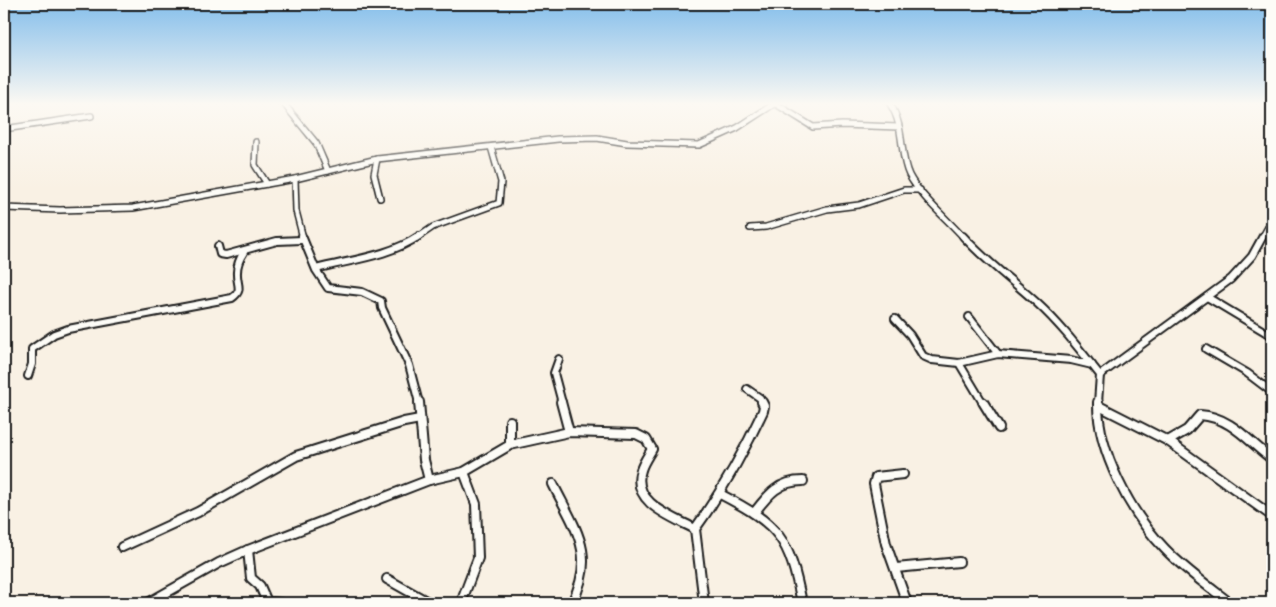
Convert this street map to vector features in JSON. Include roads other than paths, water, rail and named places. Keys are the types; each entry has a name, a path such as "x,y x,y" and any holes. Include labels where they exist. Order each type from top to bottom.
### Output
{"street":[{"path":"307,132 316,143 328,171"},
{"path":"4,208 60,210 133,208 295,179 377,159 576,138 699,145 727,132"},
{"path":"900,132 909,175 920,190 976,251 1036,303 1068,334 1100,375 1098,419 1108,453 1139,515 1165,548 1230,603"},
{"path":"256,142 255,165 267,184"},
{"path":"316,269 387,252 409,243 433,227 498,203 501,179 491,147"},
{"path":"377,159 373,170 375,185 380,198"},
{"path":"295,179 294,201 299,232 316,269 328,288 354,290 373,295 381,301 382,308 402,348 419,401 423,464 429,480"},
{"path":"750,228 766,227 827,210 859,205 904,190 920,190"},
{"path":"1100,375 1231,279 1252,256 1272,220"},
{"path":"293,238 299,232"},
{"path":"218,246 220,254 223,255 244,252 293,238 302,240"},
{"path":"28,376 32,364 32,348 60,331 85,328 187,305 232,298 238,294 240,288 237,279 237,269 244,252"},
{"path":"1207,297 1272,336"},
{"path":"969,317 998,354"},
{"path":"895,319 910,335 923,356 932,360 959,363 998,354 1070,360 1092,365"},
{"path":"1206,349 1272,392"},
{"path":"559,359 554,373 569,432"},
{"path":"959,363 999,428"},
{"path":"704,603 694,529 720,494 747,450 758,418 762,414 764,406 760,398 747,389"},
{"path":"1099,406 1168,441 1272,516"},
{"path":"1168,441 1187,430 1200,415 1208,415 1234,426 1272,459"},
{"path":"122,547 198,512 296,456 404,422 420,420"},
{"path":"510,420 510,445"},
{"path":"148,603 219,563 248,550 429,480 464,472 510,445 569,432 636,434 650,442 652,449 640,471 638,481 641,491 648,501 660,511 694,529"},
{"path":"461,603 478,558 476,504 464,472"},
{"path":"903,474 876,477 874,484 886,544 907,603"},
{"path":"754,513 781,483 803,481"},
{"path":"553,484 584,553 585,569 582,583 572,603"},
{"path":"720,494 754,513 784,541 794,567 802,603"},
{"path":"248,550 251,578 260,586 267,602 280,603"},
{"path":"896,568 959,562"},
{"path":"387,579 426,601 434,603"}]}
